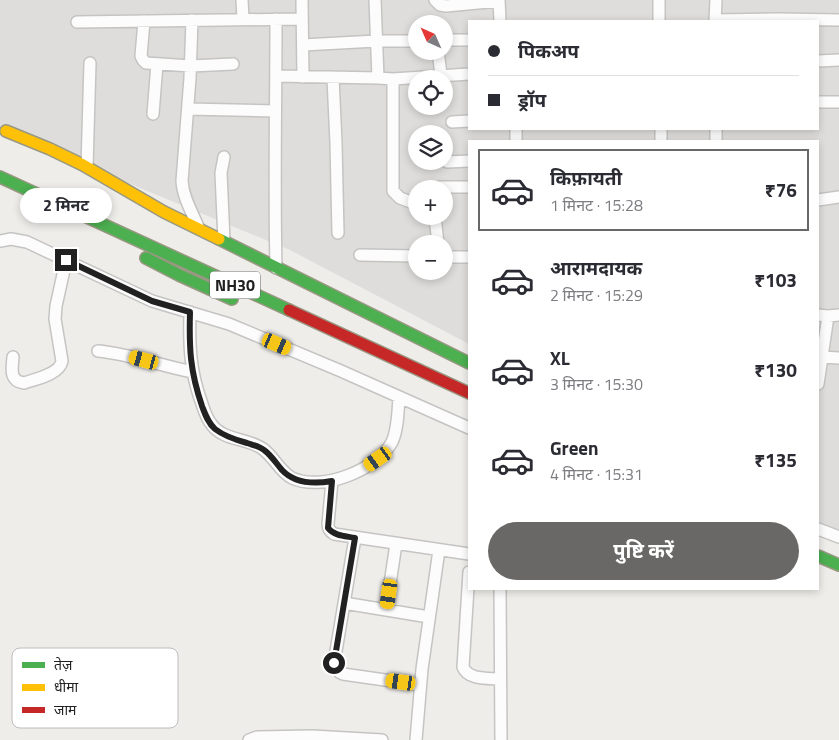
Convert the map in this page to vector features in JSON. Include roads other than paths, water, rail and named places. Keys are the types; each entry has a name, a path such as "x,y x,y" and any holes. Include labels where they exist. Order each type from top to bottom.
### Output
{"main road":[{"path":"6,131 87,167 164,212 468,364"},
{"name":"NH30","path":"0,177 468,393"},
{"name":"NH30","path":"135,253 178,275 241,302"},
{"path":"819,556 839,565"}],"street":[{"path":"242,0 243,20"},
{"path":"302,0 304,77"},
{"path":"374,0 378,78"},
{"path":"436,0 440,5 446,6 499,0 500,20"},
{"path":"659,0 659,20"},
{"path":"715,20 716,0"},
{"path":"736,20 778,18 839,20"},
{"path":"276,19 274,181 276,268"},
{"path":"77,22 302,19"},
{"path":"144,20 141,56 146,63 191,66 233,64"},
{"path":"192,20 191,66 182,189 199,229"},
{"path":"453,40 468,40"},
{"path":"303,46 376,41 408,41"},
{"path":"819,60 839,60"},
{"path":"87,167 90,63"},
{"path":"153,114 157,64"},
{"path":"453,75 468,74"},
{"path":"276,76 408,78"},
{"path":"332,78 338,233"},
{"path":"393,79 392,191 400,198 408,201"},
{"path":"819,102 839,102"},
{"path":"188,109 275,111"},
{"path":"452,122 468,121"},
{"path":"224,156 221,173 224,242"},
{"path":"453,162 468,161"},
{"path":"453,187 468,187"},
{"path":"819,200 839,197"},
{"path":"0,241 11,239 27,242 152,301 229,324 468,428"},
{"path":"360,255 408,256"},
{"path":"453,256 468,257"},
{"path":"12,357 12,375 20,383 55,371 61,365 55,312 66,260"},
{"path":"190,312 190,352 193,372 205,413 214,428 223,434 264,449 281,469 291,477 306,482 320,483 332,481 367,467 378,459 392,442 399,397"},
{"path":"819,377 828,315"},
{"path":"98,351 124,355 193,372"},
{"path":"822,357 839,358"},
{"path":"332,481 328,528 330,532 355,538 468,554"},
{"path":"819,529 839,537"},
{"path":"355,538 334,663 337,670 343,674 420,685"},
{"path":"386,610 396,544"},
{"path":"416,740 420,685 439,550"},
{"path":"468,588 464,670 474,677 500,679"},
{"path":"500,590 501,740"},
{"path":"344,603 429,617"},
{"path":"249,740 257,737 312,736 382,740"}]}
